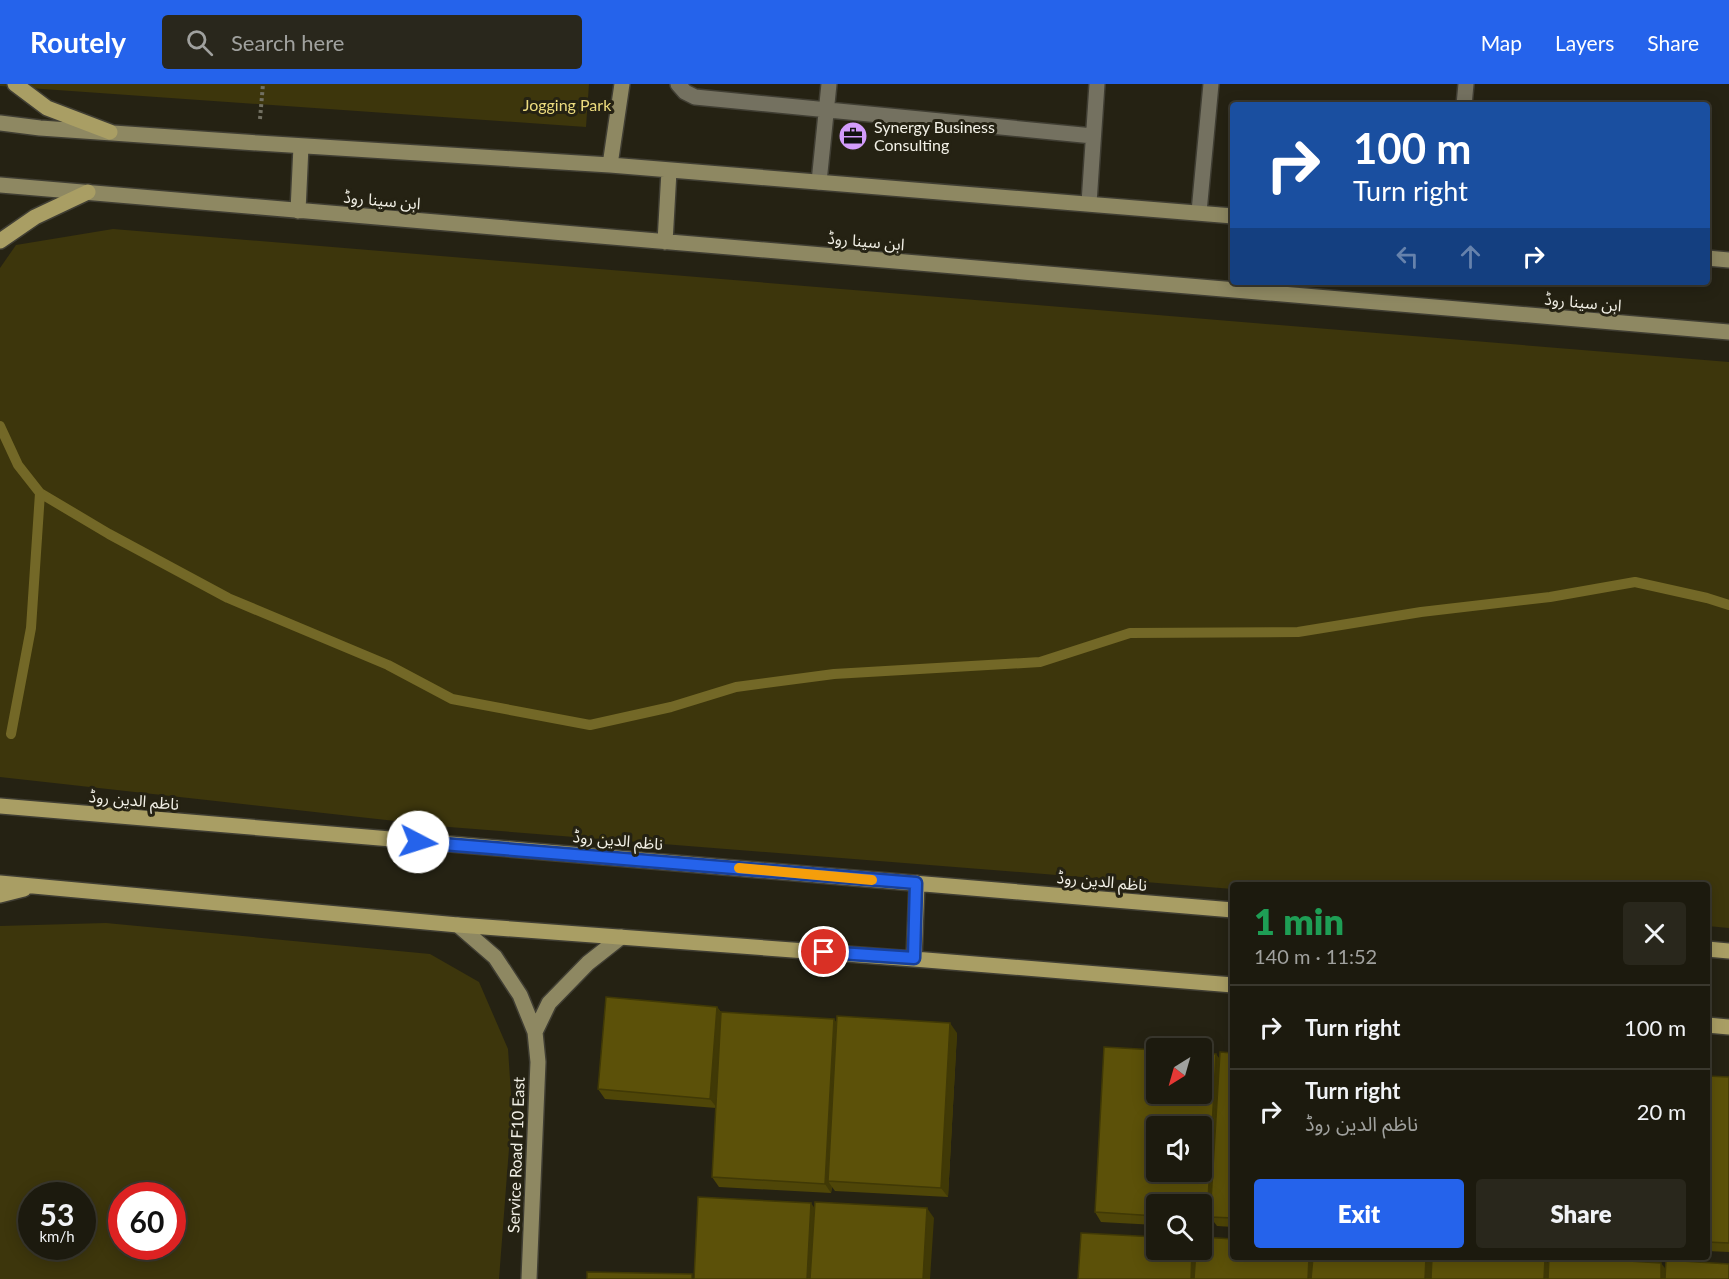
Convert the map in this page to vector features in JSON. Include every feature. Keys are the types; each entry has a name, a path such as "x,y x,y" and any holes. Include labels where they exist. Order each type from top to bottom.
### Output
{"main road":[{"path":"15,84 47,108 110,132"},
{"path":"610,165 622,84"},
{"path":"0,123 301,146 610,165 1230,216"},
{"path":"298,211 301,146"},
{"path":"665,242 669,171"},
{"name":"ابن سینا روڈ","path":"0,185 1729,332"},
{"path":"0,241 35,217 88,192"},
{"path":"1710,258 1729,260"},
{"path":"0,800 8,807"},
{"name":"ناظم الدین روڈ","path":"8,807 1230,910"},
{"path":"0,883 458,925 914,958 1230,985"},
{"path":"914,958 916,883"},
{"path":"0,895 36,885"},
{"name":"Service Road F10 East","path":"458,925 495,957 520,995 536,1032 538,1062 529,1279"},
{"name":"Service Road F10 East","path":"536,1032 549,1004 588,963 621,937"},
{"path":"1710,949 1729,951"},
{"path":"1710,1025 1729,1027"}],"street":[{"path":"678,84 685,92 696,98 1094,136"},
{"path":"819,182 829,84"},
{"path":"1089,203 1098,84"},
{"path":"1199,212 1211,84"},
{"path":"1464,102 1466,84"}],"path":[{"path":"258,143 262,84"}],"green space":[{"name":"Jogging Park","path":"0,84 589,84 586,127 0,86"},
{"path":"113,229 1729,362 1729,928 1710,926 1710,882 1230,882 1230,889 449,827 0,777 0,268 16,245"},
{"path":"106,923 430,954 479,982 508,1049 512,1109 499,1279 0,1279 0,926"}],"building":[{"path":"606,997 717,1007 710,1099 598,1089"},
{"path":"721,1012 834,1019 825,1184 712,1177"},
{"path":"837,1016 950,1023 941,1188 828,1181"},
{"path":"1104,1047 1146,1049 1146,1104 1212,1104 1212,1054 1216,1054 1212,1127 1212,1116 1146,1116 1146,1182 1209,1182 1208,1194 1146,1194 1146,1215 1095,1212"},
{"path":"1220,1052 1230,1053 1230,1218 1212,1217"},
{"path":"1710,1076 1729,1077 1729,1243 1710,1242"},
{"path":"698,1197 811,1203 807,1279 694,1279"},
{"path":"815,1202 927,1208 923,1279 810,1279"},
{"path":"1081,1233 1146,1236 1146,1260 1192,1260 1191,1279 1078,1279"},
{"path":"1212,1238 1230,1239 1230,1260 1309,1260 1308,1279 1194,1279 1195,1260 1212,1260"},
{"path":"1313,1260 1426,1260 1425,1279 1311,1279"},
{"path":"1432,1260 1545,1260 1544,1279 1431,1279"},
{"path":"1549,1260 1661,1263 1661,1279 1548,1279"},
{"path":"1666,1260 1729,1264 1729,1279 1665,1279"},
{"path":"587,1272 692,1274 692,1279 587,1279"}],"waterway":[{"path":"0,426 18,465 40,493 109,534 228,598 388,665 452,699 590,725 671,707 736,687 834,674 1040,662 1130,633 1298,632 1421,612 1550,597 1635,582 1729,605"},
{"path":"11,734 31,628 40,493"}],"slow traffic":[{"path":"739,868 872,880"}],"place":[{"name":"Synergy Business Consulting","path":"853,136"}],"route":[{"path":"418,842 916,883 914,958 824,952"}]}
